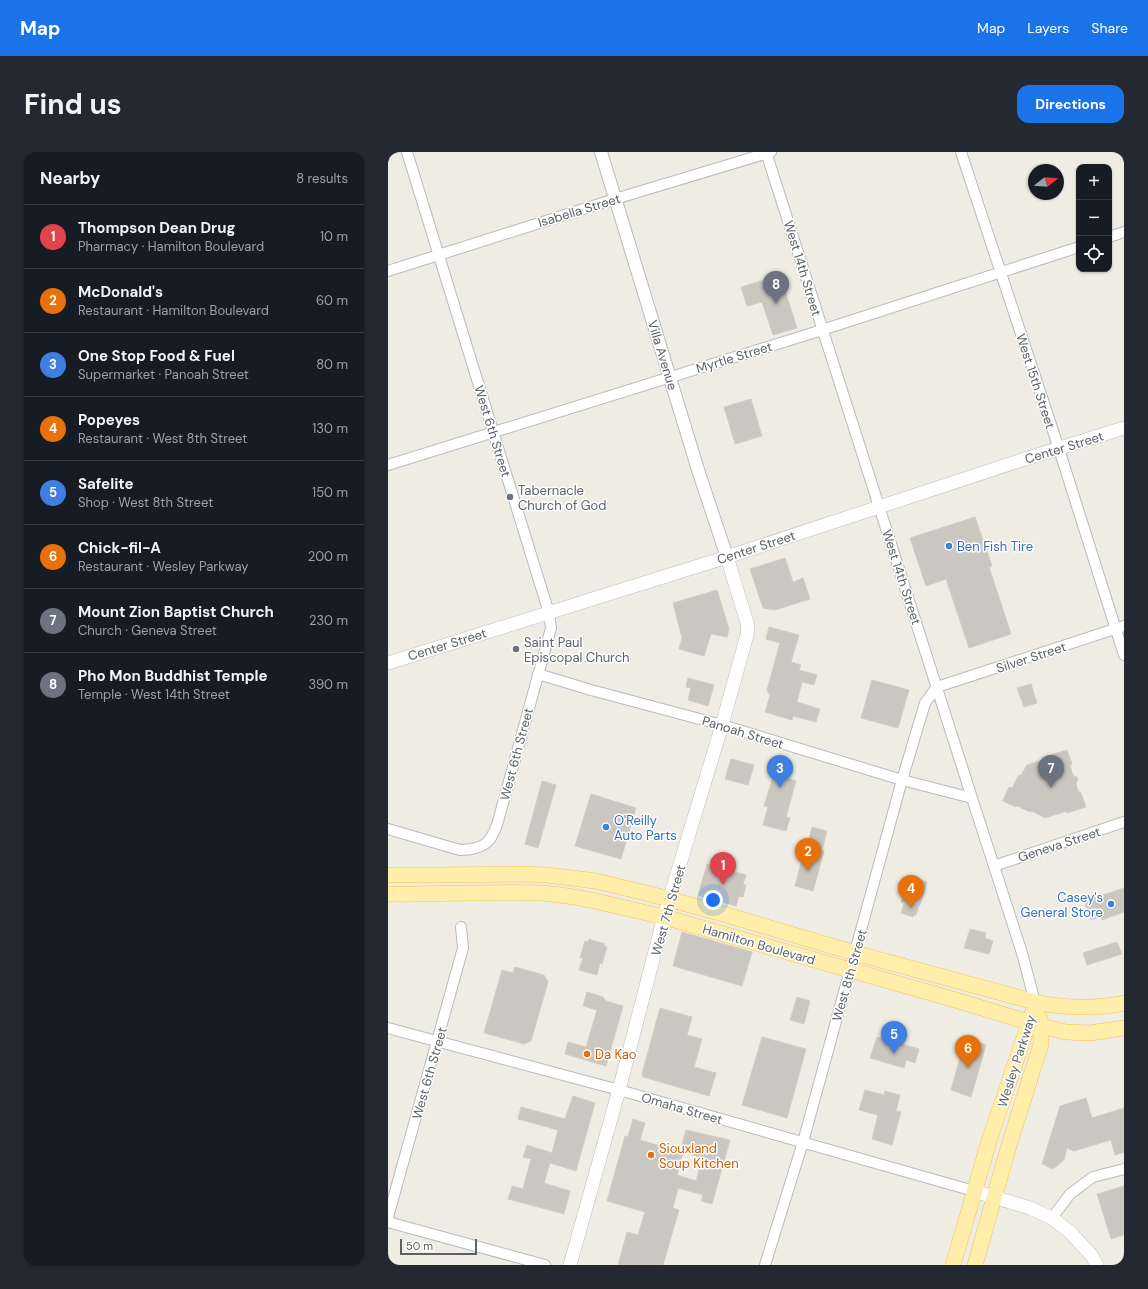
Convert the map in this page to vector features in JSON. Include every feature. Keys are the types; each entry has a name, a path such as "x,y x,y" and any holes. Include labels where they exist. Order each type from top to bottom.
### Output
{"main road":[{"name":"Center Street","path":"388,663 549,613 1124,428"},
{"name":"West 7th Street","path":"570,1265 619,1090 664,917 748,635 748,626 727,556"},
{"name":"Hamilton Boulevard","path":"388,875 523,874 547,875 596,882 670,900 855,953 1035,1002 1053,1006 1098,1006 1124,1003"},
{"name":"Hamilton Boulevard","path":"388,894 542,893 585,899 664,917 1066,1032 1090,1033 1124,1028"},
{"name":"Wesley Parkway","path":"976,1265 1010,1142 1041,1044 1035,1024 1035,1002"},
{"name":"Wesley Parkway","path":"954,1265 990,1138 1035,1024"},
{"path":"974,1191 1030,1208 1052,1218 1070,1232 1092,1256 1097,1265"}],"street":[{"name":"West 6th Street","path":"388,829 460,850 467,850 481,845 490,839 498,825 551,628 549,613 407,152"},
{"name":"Villa Avenue","path":"601,152 699,473 727,556"},
{"name":"Isabella Street","path":"388,271 768,152"},
{"name":"West 14th Street","path":"768,152 822,330 1026,965 1035,1002"},
{"name":"West 15th Street","path":"961,152 1058,449 1120,628 1124,655"},
{"path":"1112,236 1124,232"},
{"name":"Myrtle Street","path":"388,465 670,376 822,330 1076,248"},
{"name":"Silver Street","path":"937,687 1120,628"},
{"name":"Panoah Street","path":"538,674 591,690 722,725 902,780 972,798"},
{"name":"West 8th Street","path":"765,1265 803,1142 902,780 925,703 937,687"},
{"name":"Geneva Street","path":"994,866 1124,822"},
{"name":"West 6th Street","path":"388,1217 463,948 461,927"},
{"name":"Omaha Street","path":"388,1028 619,1090 974,1191"},
{"path":"1052,1218 1070,1194 1093,1177 1124,1169"},
{"path":"388,1222 545,1265"}],"building":[{"path":"780,275 797,328 773,335 762,302 747,306 741,287"},
{"path":"751,399 762,436 735,444 724,407"},
{"path":"975,517 992,566 989,567 1011,634 969,648 946,579 926,586 910,538"},
{"path":"785,558 793,582 803,578 810,599 775,610 763,608 750,569"},
{"path":"717,590 729,629 727,637 711,634 704,656 679,649 682,638 673,603"},
{"path":"769,627 799,635 791,662 801,665 799,670 817,675 814,685 802,682 797,702 820,709 816,722 793,716 792,720 765,712 770,696 767,690 780,643 766,639"},
{"path":"688,678 714,685 708,706 688,700 691,688 686,687"},
{"path":"872,680 909,690 898,728 861,718"},
{"path":"1031,684 1037,703 1024,707 1017,688"},
{"path":"1067,750 1072,764 1070,766 1073,775 1078,778 1076,784 1078,791 1081,793 1086,807 1045,818 1032,811 1030,812 1003,801 1009,787 1012,788 1018,776 1021,775 1027,765"},
{"path":"731,759 754,765 748,785 725,779"},
{"path":"774,774 796,781 786,817 790,818 786,831 763,825 768,807 764,806"},
{"path":"542,781 556,785 538,848 525,844"},
{"name":"O'Reilly Auto Parts","path":"591,794 636,808 621,859 575,846"},
{"path":"812,827 827,831 822,850 824,851 813,891 795,886 803,855 805,856"},
{"path":"707,864 746,875 743,884 746,885 743,897 739,896 736,906 698,895"},
{"path":"911,877 927,882 916,915 913,917 901,913 904,903 901,902 904,892 906,893"},
{"path":"1124,888 1124,912 1102,920 1100,917 1091,920 1084,901"},
{"path":"970,929 986,933 985,938 993,941 989,954 964,948"},
{"path":"682,932 752,952 742,986 673,966"},
{"path":"589,939 605,944 604,946 607,947 602,964 600,963 597,975 579,970 583,958 580,958 585,941 588,942"},
{"path":"1117,942 1122,954 1087,965 1083,953"},
{"path":"515,967 544,975 548,982 531,1041 524,1044 484,1033 502,970 513,973"},
{"path":"587,992 603,997 606,1001 623,1006 606,1066 565,1054 568,1042 586,1047 597,1010 583,1006"},
{"path":"797,997 810,1001 804,1024 790,1020"},
{"path":"660,1008 692,1017 687,1035 702,1039 694,1067 716,1073 709,1096 643,1077 642,1074"},
{"path":"966,1036 976,1039 976,1041 986,1045 971,1097 951,1090"},
{"path":"762,1037 806,1049 787,1118 742,1105"},
{"path":"877,1037 919,1049 915,1063 906,1060 904,1068 870,1058"},
{"path":"865,1090 884,1095 885,1091 900,1095 896,1111 901,1112 892,1145 872,1139 878,1115 859,1110"},
{"path":"573,1096 595,1103 576,1171 550,1163 544,1183 570,1191 564,1214 508,1199 512,1186 523,1189 531,1159 523,1157 527,1145 552,1153 558,1130 518,1119 521,1107 565,1119"},
{"path":"1086,1098 1092,1118 1124,1108 1124,1152 1115,1155 1111,1140 1074,1151 1067,1148 1064,1160 1053,1169 1042,1164 1060,1106"},
{"path":"633,1119 645,1123 640,1140 683,1153 677,1175 696,1181 702,1158 680,1151 686,1130 730,1140 712,1204 701,1201 703,1195 678,1188 673,1208 679,1210 663,1265 618,1265 627,1232 638,1235 645,1212 607,1201 625,1136 628,1137"},
{"path":"1124,1186 1124,1235 1111,1239 1097,1194"}],"place":[{"name":"Pho Mon Buddhist Temple","path":"776,304"},
{"name":"Tabernacle Church of God","path":"510,497"},
{"name":"Ben Fish Tire","path":"949,546"},
{"name":"Saint Paul Episcopal Church","path":"516,649"},
{"name":"One Stop Food & Fuel","path":"780,788"},
{"name":"Mount Zion Baptist Church","path":"1051,788"},
{"name":"O'Reilly Auto Parts","path":"606,827"},
{"name":"McDonald's","path":"808,871"},
{"name":"Thompson Dean Drug","path":"723,885"},
{"name":"Casey's General Store","path":"1111,904"},
{"name":"Popeyes","path":"911,908"},
{"name":"Da Kao","path":"587,1054"},
{"name":"Safelite","path":"894,1054"},
{"name":"Chick-fil-A","path":"968,1068"},
{"name":"Siouxland Soup Kitchen","path":"651,1155"}]}
